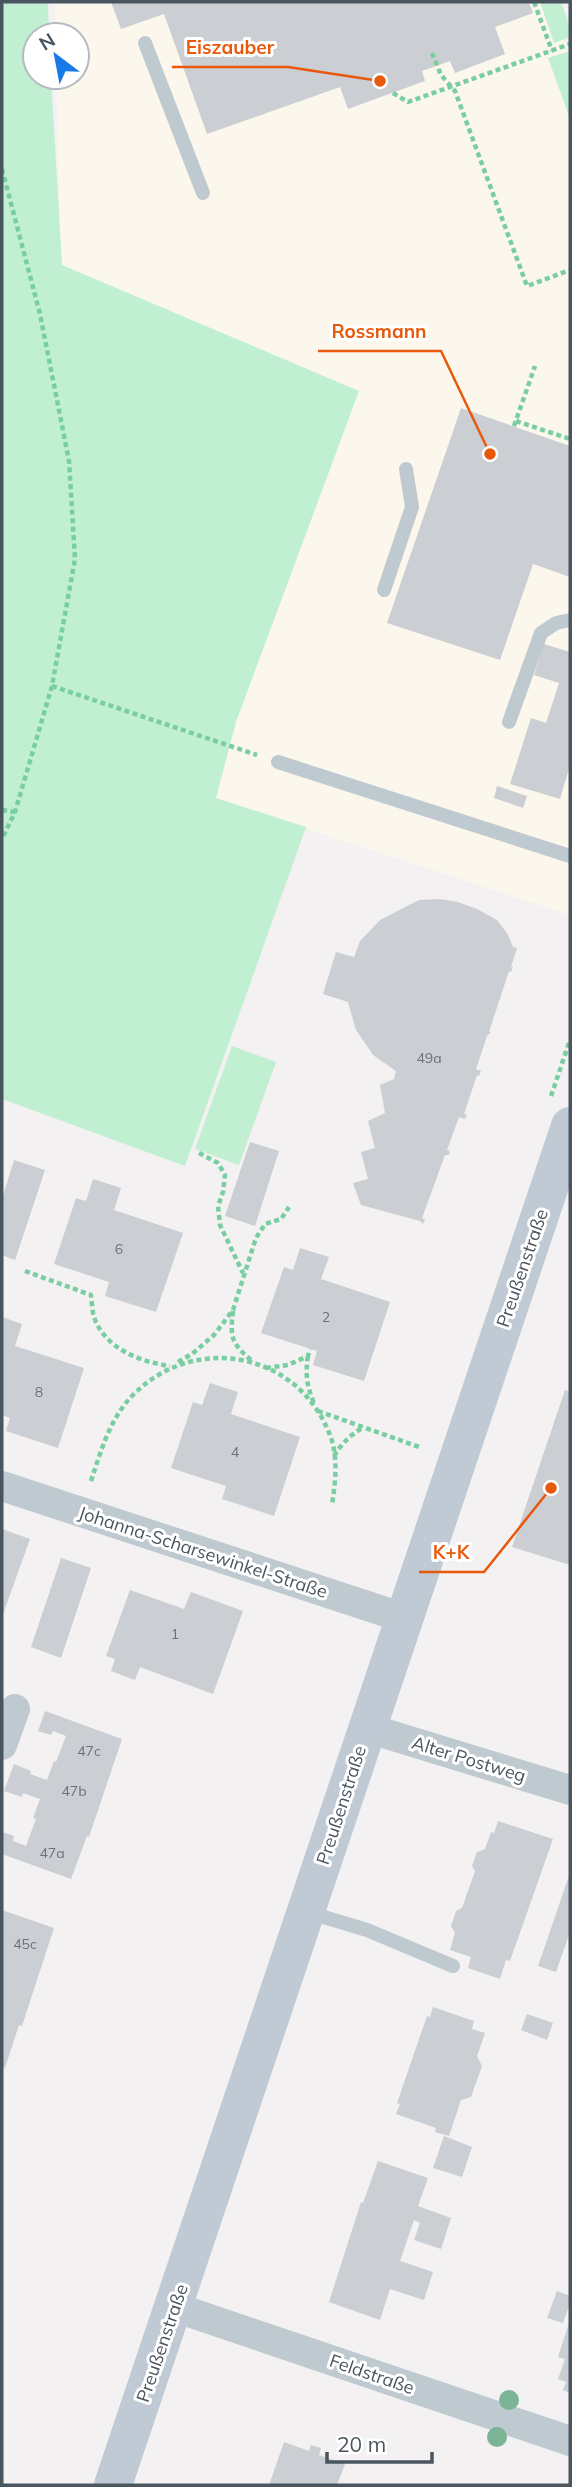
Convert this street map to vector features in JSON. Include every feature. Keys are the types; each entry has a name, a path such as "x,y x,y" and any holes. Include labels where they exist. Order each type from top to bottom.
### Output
{"street":[{"name":"Preußenstraße","path":"113,2485 570,1126"},
{"name":"Johanna-Scharsewinkel-Straße","path":"2,1486 404,1618"},
{"path":"2,1745 15,1709"},
{"name":"Alter Postweg","path":"367,1728 570,1790"},
{"name":"Feldstraße","path":"174,2307 570,2441"}],"lane":[{"path":"145,43 202,193"},
{"path":"384,590 412,507 406,469"},
{"path":"509,722 541,633 556,623 570,620"},
{"path":"278,762 570,856"},
{"path":"306,1912 367,1930 453,1966"}],"path":[{"path":"534,2 552,51"},
{"path":"393,93 408,102 570,44"},
{"path":"432,53 440,75 452,86 527,286 570,270"},
{"path":"2,169 40,314 69,461 75,559 52,686 15,812 2,839"},
{"path":"535,366 515,424 570,439"},
{"path":"52,686 278,762"},
{"path":"2,810 15,812"},
{"path":"199,1153 219,1163 225,1175 218,1206 219,1225 243,1274"},
{"path":"253,1362 234,1346 230,1329 233,1310 256,1238 265,1224 281,1219 289,1207"},
{"path":"25,1271 91,1295 94,1318 107,1338 129,1355 170,1367 201,1358 232,1357 253,1362 288,1380 318,1411 423,1448"},
{"path":"82,1512 112,1424 133,1395 192,1354 214,1335 233,1310"},
{"path":"310,1349 306,1369 308,1387 332,1443 334,1457 332,1505"},
{"path":"266,1368 288,1365 308,1356"},
{"path":"334,1457 350,1435 364,1427"}],"shaded area":[{"path":"55,2 551,2 570,62 570,915 215,799 236,722 359,391 62,265 56,91 91,91 91,21 56,21"}],"green space":[{"path":"2,2 48,2 49,21 21,21 21,91 52,91 62,265 359,391 236,722 216,798 306,827 185,1166 2,1099"},
{"path":"540,2 561,2 570,27 570,37 554,43"},
{"path":"570,51 570,119 548,58"},
{"path":"232,1046 276,1062 239,1165 195,1149"}],"building":[{"path":"111,2 529,2 533,13 495,27 505,54 455,73 450,61 422,71 425,81 348,109 340,87 207,134 164,14 121,29"},
{"path":"461,408 570,446 570,577 533,564 500,660 387,623"},
{"path":"544,644 570,652 570,765 560,799 510,784 531,718 546,723 559,683 534,675"},
{"path":"497,786 527,796 523,808 494,798"},
{"path":"440,899 477,909 497,920 513,947 517,948 491,1032 487,1036 476,1069 481,1071 479,1076 477,1075 464,1114 467,1115 465,1119 459,1117 447,1150 450,1151 449,1155 445,1155 422,1218 425,1219 423,1224 361,1205 353,1183 368,1179 361,1152 375,1148 368,1121 385,1113 380,1085 394,1079 396,1071 373,1055 356,1030 348,1002 323,994 336,952 354,957 360,941 380,920 419,900"},
{"path":"250,1142 279,1151 255,1226 225,1216"},
{"path":"14,1160 45,1170 15,1260 2,1255 2,1199"},
{"path":"93,1179 121,1188 114,1210 183,1233 156,1312 105,1296 109,1282 54,1264 76,1198 86,1201"},
{"path":"300,1248 329,1257 321,1279 390,1302 364,1381 313,1365 317,1351 261,1333 284,1267 293,1270"},
{"path":"2,1317 22,1324 15,1346 84,1368 58,1448 6,1431 10,1418 2,1415"},
{"path":"210,1383 238,1392 231,1414 300,1437 274,1516 222,1499 226,1486 171,1468 193,1402 202,1405"},
{"path":"565,1390 570,1392 570,1565 512,1547"},
{"path":"2,1529 30,1539 2,1617"},
{"path":"61,1558 91,1568 61,1658 31,1647"},
{"path":"130,1590 184,1609 191,1592 243,1611 213,1694 140,1667 135,1680 111,1671 115,1659 106,1656"},
{"path":"45,1711 122,1739 89,1837 87,1836 71,1879 2,1854 2,1832 14,1836 13,1841 26,1846 40,1799 23,1793 22,1797 4,1791 14,1764 47,1780 66,1736 53,1731 51,1735 38,1731"},
{"path":"498,1821 553,1839 510,1961 506,1960 500,1979 468,1968 471,1957 450,1950 455,1933 451,1926 456,1911 462,1908 475,1871 472,1866 477,1852 485,1849"},
{"path":"570,1873 570,1932 556,1972 538,1966"},
{"path":"2,1910 54,1928 22,2026 19,2025 5,2068 2,2067"},
{"path":"433,2007 474,2021 472,2029 485,2033 477,2056 482,2066 471,2097 461,2100 449,2136 435,2132 436,2128 396,2114 400,2104 397,2103 427,2016 430,2017"},
{"path":"527,2014 553,2023 547,2040 521,2030"},
{"path":"444,2136 472,2147 462,2177 433,2168"},
{"path":"378,2161 428,2178 418,2206 451,2218 441,2249 414,2240 420,2223 414,2220 400,2261 433,2272 424,2300 390,2289 380,2320 329,2302 361,2202 363,2203"},
{"path":"557,2291 570,2296 563,2323 547,2318"},
{"path":"570,2320 570,2393 563,2390 566,2382 558,2379 565,2359 558,2357"},
{"path":"284,2442 309,2451 311,2445 321,2448 319,2455 345,2464 337,2485 269,2485"}],"place":[{"name":"Eiszauber","path":"380,81"},
{"name":"Rossmann","path":"490,454"},
{"name":"K+K","path":"551,1488"}]}
